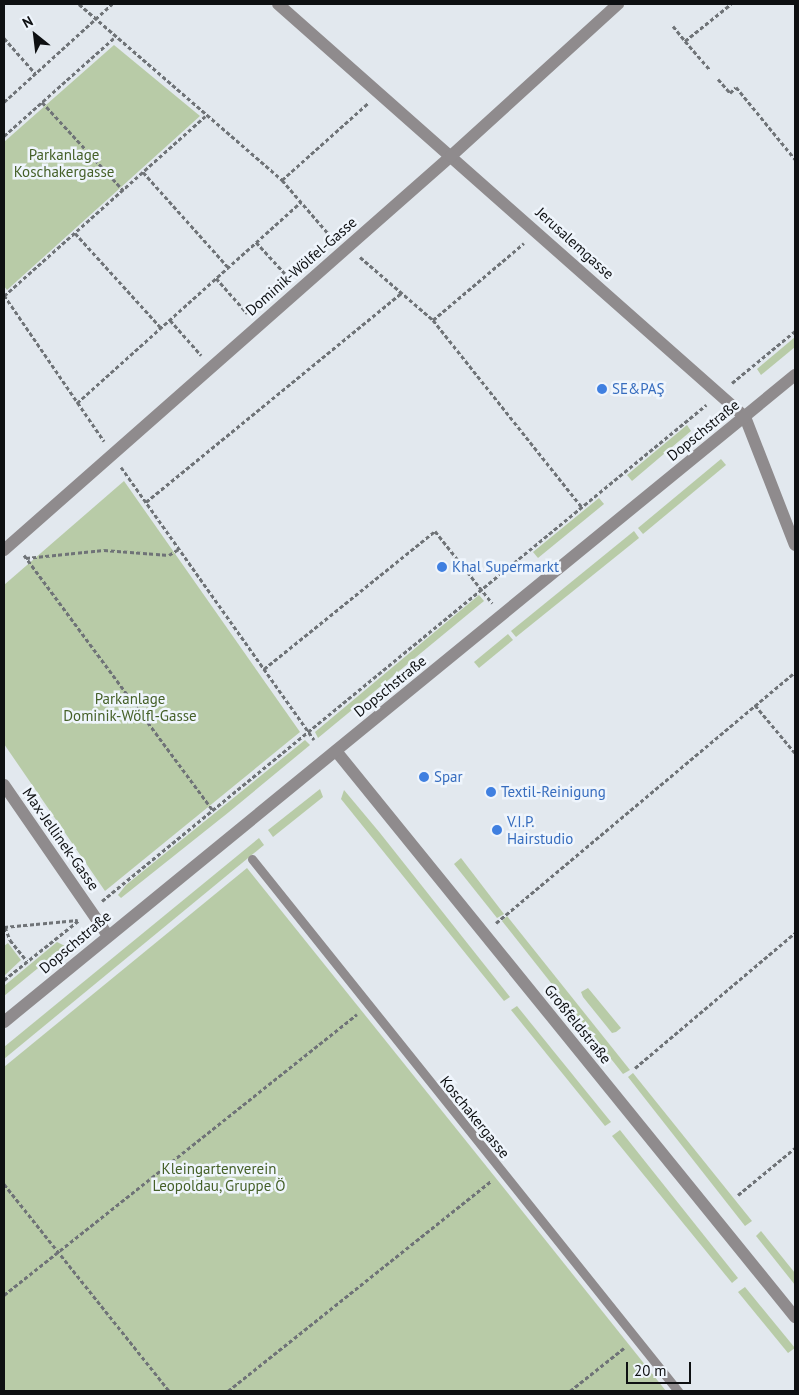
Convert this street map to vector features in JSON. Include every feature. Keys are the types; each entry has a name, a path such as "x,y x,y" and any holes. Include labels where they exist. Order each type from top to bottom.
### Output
{"street":[{"name":"Jerusalemgasse","path":"278,4 745,417 795,545"},
{"name":"Dominik-Wölfel-Gasse","path":"4,550 451,156 618,4"},
{"name":"Dopschstraße","path":"4,1022 795,375"},
{"name":"Großfeldstraße","path":"336,751 795,1317"},
{"name":"Max-Jellinek-Gasse","path":"4,785 108,936"}],"lane":[{"name":"Koschakergasse","path":"252,859 678,1391"}],"path":[{"path":"79,4 114,38 282,180 346,249 433,320 581,506"},
{"path":"4,102 112,4"},
{"path":"685,42 730,4"},
{"path":"673,26 709,69"},
{"path":"4,38 35,73"},
{"path":"4,136 114,38"},
{"path":"718,79 730,93 736,87 795,159"},
{"path":"282,180 380,93"},
{"path":"42,102 122,190"},
{"path":"205,116 4,296 112,454 314,740"},
{"path":"143,172 228,267"},
{"path":"77,403 301,202"},
{"path":"433,320 537,232"},
{"path":"75,233 161,328"},
{"path":"256,242 300,290"},
{"path":"216,278 258,326"},
{"path":"146,502 402,293"},
{"path":"170,320 212,367"},
{"path":"4,980 80,920 581,506 795,332"},
{"path":"264,669 435,531 502,615"},
{"path":"14,541 213,810"},
{"path":"26,558 104,550 169,555 179,549"},
{"path":"484,932 795,672"},
{"path":"755,705 795,754"},
{"path":"27,961 10,940 4,926 80,920"},
{"path":"635,1068 795,933"},
{"path":"4,1295 368,1005"},
{"path":"738,1195 795,1148"},
{"path":"228,1391 502,1173"},
{"path":"4,1184 169,1391"},
{"path":"570,1391 636,1339"}],"green space":[{"name":"Parkanlage Koschakergasse","path":"114,45 200,116 7,290 4,286 4,142"},
{"path":"795,337 795,347 761,375 757,369"},
{"path":"687,425 691,431 632,481 627,475"},
{"path":"721,459 726,465 643,534 638,528"},
{"name":"Parkanlage Dominik-Wölfl-Gasse","path":"124,481 300,732 105,891 4,744 4,585"},
{"path":"599,498 604,504 538,558 533,552"},
{"path":"634,531 639,538 516,637 511,631"},
{"path":"479,595 484,601 318,738 315,732"},
{"path":"508,634 513,640 479,668 474,662"},
{"path":"305,740 310,745 121,898 118,895 126,885"},
{"path":"320,789 323,797 273,837 268,830"},
{"path":"344,790 510,997 504,1001 341,799"},
{"path":"259,838 264,845 4,1059 4,1047"},
{"path":"461,858 504,914 497,918 454,864"},
{"name":"Kleingartenverein Leopoldau, Gruppe Ö","path":"247,868 666,1391 4,1391 4,1067"},
{"path":"507,916 630,1070 623,1074 502,921"},
{"path":"57,942 65,946 4,996 4,986"},
{"path":"8,943 21,960 4,976 4,946"},
{"path":"588,988 621,1028 616,1032 612,1033 583,997 581,992"},
{"path":"517,1006 611,1122 605,1126 511,1010"},
{"path":"633,1073 752,1221 745,1226 628,1077"},
{"path":"620,1130 738,1278 732,1283 612,1136"},
{"path":"761,1231 795,1273 795,1285 756,1236"},
{"path":"745,1287 795,1348 788,1353 738,1292"}],"place":[{"name":"SE&PAŞ","path":"602,389"},
{"name":"Khal Supermarkt","path":"442,567"},
{"name":"Spar","path":"424,777"},
{"name":"Textil-Reinigung","path":"491,792"},
{"name":"V.I.P. Hairstudio","path":"497,830"}]}
